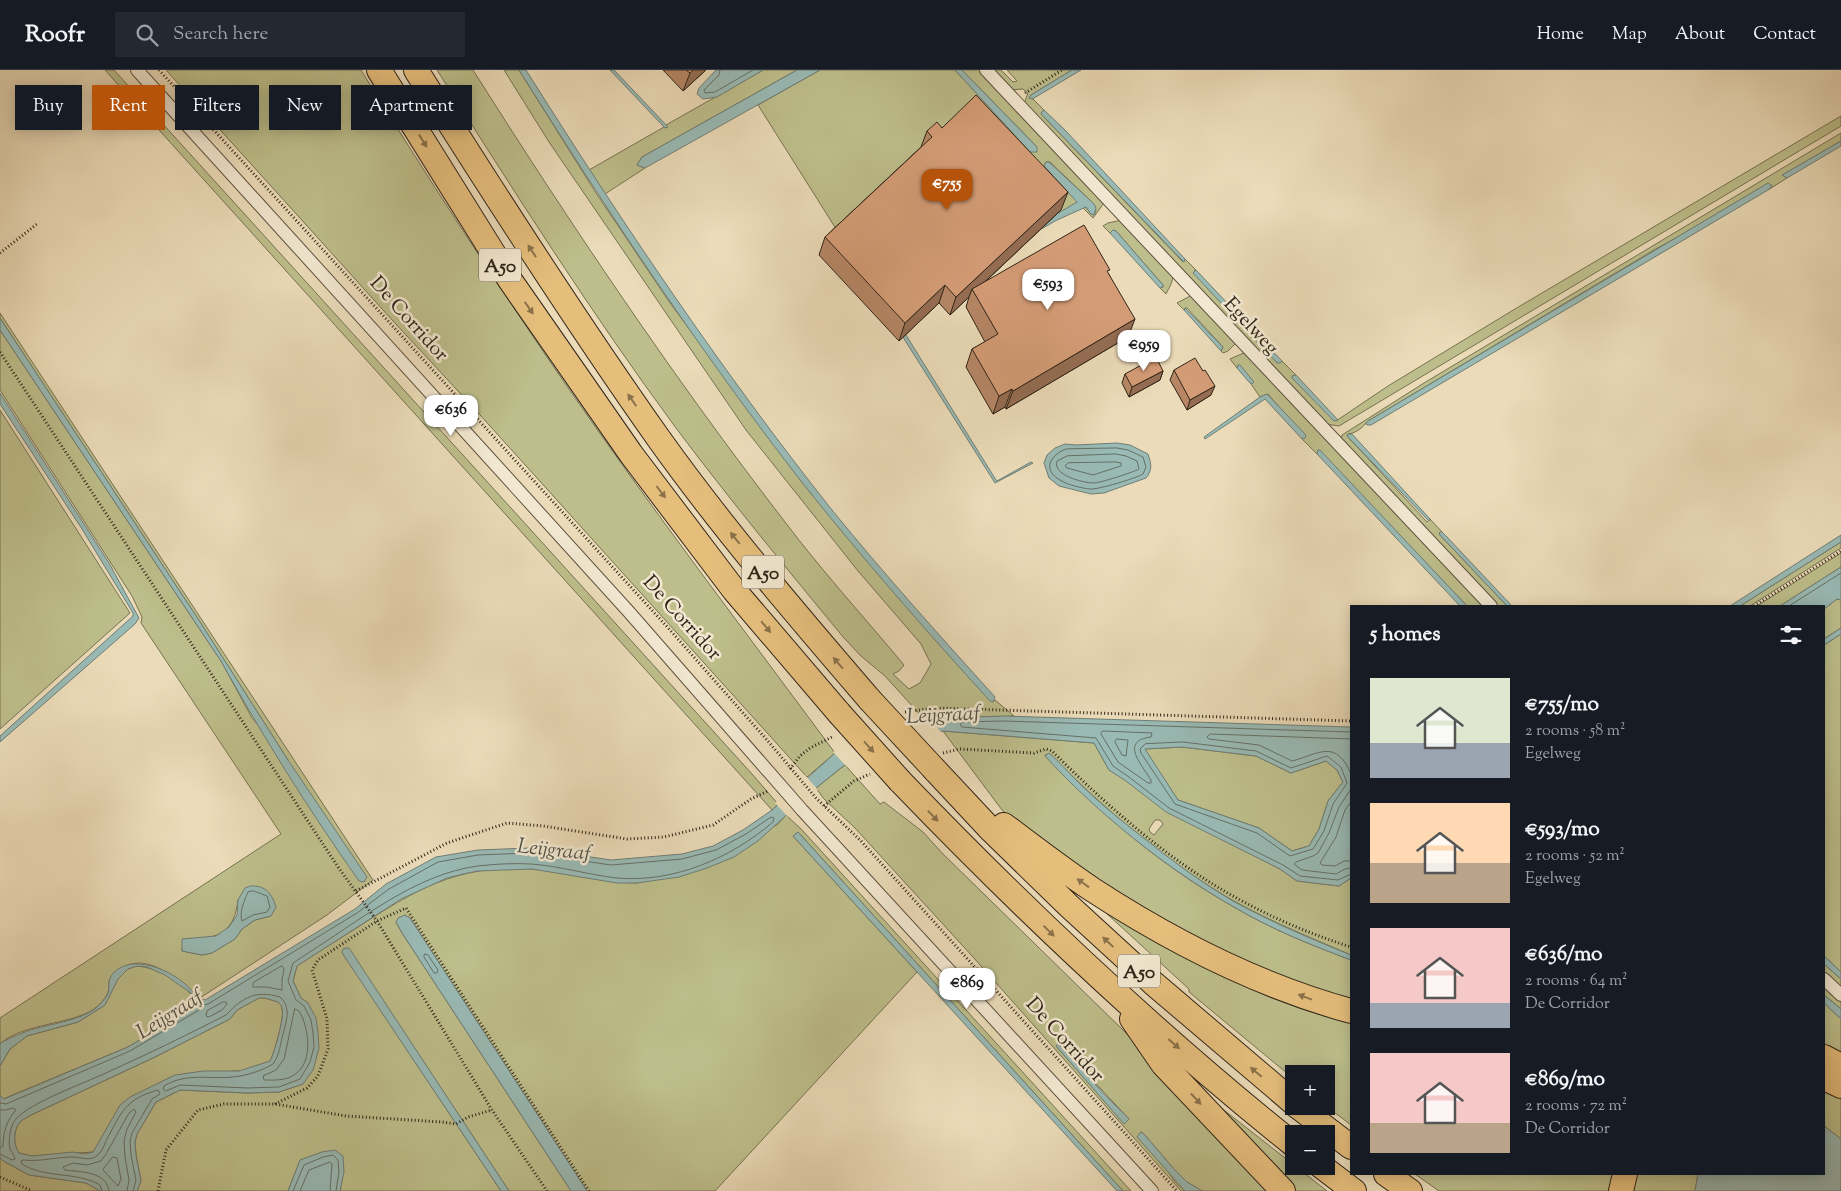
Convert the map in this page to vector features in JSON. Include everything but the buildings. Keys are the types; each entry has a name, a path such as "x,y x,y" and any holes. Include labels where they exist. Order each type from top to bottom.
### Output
{"highway":[{"name":"A50","path":"379,70 510,280 632,454 734,590 840,723 900,781 993,877 1111,989 1213,1079 1285,1138"},
{"name":"A50","path":"416,70 496,197 660,440 788,604 870,700 939,770 992,831 1153,983 1285,1095"},
{"name":"A50","path":"939,770 1092,890 1153,927 1229,967 1308,998 1350,1011"},
{"name":"A50","path":"1111,989 1163,1064 1283,1191"},
{"path":"1825,1058 1841,1066"},
{"path":"1825,1078 1841,1086"},
{"path":"1309,1115 1350,1146"},
{"path":"1333,1175 1354,1191"},
{"path":"1387,1175 1410,1191"},
{"path":"1621,1191 1625,1175"}],"street":[{"name":"De Corridor","path":"137,70 622,605 802,810 1152,1191"},
{"name":"Egelweg","path":"986,70 1491,605"},
{"path":"1825,980 1841,995"}],"path":[{"name":"De Corridor","path":"159,70 670,630 767,740 796,777 861,842 1177,1191"},
{"path":"1014,100 1062,70"},
{"path":"0,253 38,224"},
{"path":"0,352 332,859 377,921 492,1110 547,1191"},
{"path":"1756,605 1841,550"},
{"path":"901,712 935,708 1350,721"},
{"path":"356,891 447,843 507,823 543,826 627,840 664,837 713,824 751,799 780,785 800,756 840,723"},
{"path":"939,770 960,749 1034,753 1046,749 1052,751 1075,774 1145,834 1202,876 1233,896 1289,925 1350,948"},
{"path":"824,806 854,781 872,774"},
{"path":"275,1104 307,1088 318,1076 328,1049 328,1020 312,970 318,960 377,921 406,908 589,1191"},
{"path":"158,1191 166,1150 198,1110 224,1104 275,1104 346,1116 456,1124 492,1110"},
{"path":"0,1177 32,1191"}],"green space":[{"path":"105,70 114,70 128,85 119,85"},
{"path":"166,70 361,70 370,85 351,85 351,130 398,130 564,382 664,522 835,753 807,777 220,130 259,130 259,85 180,85"},
{"path":"437,70 473,70 585,243 703,412 799,540 904,665 893,674 909,689 920,683 931,664 921,644 858,571 746,430 549,142 504,70 519,70 596,193 668,300 803,483 993,702 995,700 1014,716 924,719 885,676 861,656 844,638 717,481 644,385 614,341 472,125 472,85 447,85"},
{"path":"763,70 797,70 642,157 637,165 645,168 605,194 589,170 667,127 666,125"},
{"path":"820,70 955,70 1030,151 1035,152 1037,147 962,70 980,70 1104,203 1093,218 1083,208 1086,207 1094,215 1096,211 1094,204 1050,162 1046,162 1044,166 1078,202 889,313 758,105"},
{"path":"991,70 1001,70 1013,82 1017,81 1007,70 1072,70 1029,98 1033,99 1044,110 1041,114 1182,261 1184,262 1185,259 1196,270 1194,271 1280,363 1282,361 1296,375 1292,376 1336,421 1388,386 1515,309 1841,116 1841,126 1339,426 1325,424 1024,104 1028,93 1023,89 1010,90"},
{"path":"165,126 752,774 778,804 772,810 159,130 165,130"},
{"path":"1841,133 1841,141 1783,175 1787,178 1768,190 1772,185 1654,250 1368,421 1357,431 1348,434 1347,436 1427,522 1430,519 1442,532 1439,534 1506,605 1496,605 1341,441 1342,435 1424,383"},
{"path":"1122,220 1174,275 1166,294 1160,288 1163,285 1116,231 1113,230 1110,233 1103,226"},
{"path":"1192,295 1237,342 1228,351 1223,353 1221,351 1223,347 1187,308 1184,310 1177,303"},
{"path":"0,313 373,880 327,915 200,998 182,983 160,969 138,963 127,966 111,978 109,981 109,991 105,999 90,1011 77,1017 19,1033 0,1044 0,1018 281,834 141,623 142,617 132,596 0,390 0,330 221,661 252,718 288,760 200,622 0,318","holes":["238,900 271,916 255,920 242,929 235,939 212,953 202,955 182,951 183,939 205,938 221,933 227,928 236,912"]},
{"path":"1246,352 1485,605 1466,605 1318,450 1317,454 1302,439 1305,438 1268,394 1260,397 1238,365 1237,368 1230,359"},
{"path":"0,410 130,613 0,729"},
{"path":"1841,542 1841,548 1752,605 1742,605"},
{"path":"1841,553 1841,567 1782,605 1759,605"},
{"path":"1837,599 1841,600 1841,628 1825,638 1825,608"},
{"path":"1841,634 1841,972 1825,957 1825,644"},
{"path":"943,731 1094,743 1109,770 1225,841 1280,869 1297,881 1339,886 1350,879 1350,955 1292,930 1210,887 1161,853 1114,815 1051,755 1046,754 1045,756 1130,836 1188,879 1262,922 1350,960 1350,1004 1179,935 1041,844 1002,810","holes":["1155,820 1160,820 1163,824 1154,835 1150,832 1149,829"]},
{"path":"1182,747 1256,756 1291,773 1326,761 1337,770 1343,782 1328,801 1319,829 1309,846 1292,851 1259,828 1178,800 1144,749"},
{"path":"845,765 880,804 884,802 923,832 943,854 1125,1032 1276,1191 1202,1191 1187,1182 1144,1134 1140,1132 1176,1183 1185,1191 1181,1191 973,957 855,828 824,799 816,788","holes":["1059,1044 1129,1119 1124,1123 1056,1046"]},
{"path":"786,815 802,830 1131,1191 1123,1191 798,832 793,836 917,972 715,1191 587,1191 410,918 405,915 396,922 402,933 571,1191 509,1191 349,949 346,948 342,952 501,1191 340,1191 341,1188 322,1152 300,1161 288,1191 137,1191 141,1181 135,1142 137,1134 156,1102 180,1090 248,1093 279,1092 303,1084 308,1003 301,998 293,981 297,966 397,902 438,882 481,871 505,869 544,870 624,883 637,883 777,825"},
{"path":"1081,890 1350,1015 1350,1124 1335,1113 1335,1065 1285,1065 1285,1072 1189,992 1189,989"},
{"path":"1825,965 1841,979 1841,988 1825,973"},
{"path":"137,966 155,970 181,984 188,991 197,1006 128,1047 3,1099 0,1095 0,1066 10,1049 27,1036 78,1022 105,1005 118,978 128,969"},
{"path":"1825,988 1841,1002 1841,1009 1825,996"},
{"path":"259,998 278,1002 283,1013 281,1027 270,1061 245,1070 186,1074 167,1079 158,1084 93,1152 32,1156 19,1153 16,1146 15,1133 18,1125 23,1120 230,1019 237,1010"},
{"path":"1825,1004 1841,1019 1841,1059 1825,1052"},
{"path":"1825,1085 1841,1093 1841,1139 1825,1127"},
{"path":"1201,1092 1285,1158 1285,1175 1307,1175 1327,1191 1292,1191"},
{"path":"0,1158 29,1175 86,1183 100,1191 0,1191"},
{"path":"1416,1175 1619,1175 1615,1191 1439,1191"},
{"path":"1632,1175 1698,1175 1695,1191 1628,1191"}],"water":[{"path":"519,70 526,70 635,239 711,349 791,457 872,558 995,697 993,702 966,675 872,567 804,485 766,435 656,281"},
{"path":"610,70 614,70 668,127 665,128"},
{"path":"716,70 763,70 717,97 703,99 697,94 699,88"},
{"path":"797,70 820,70 645,168 637,165 642,157"},
{"path":"955,70 962,70 1037,147 1037,152 1030,152"},
{"path":"1072,70 1081,70 1034,98 1029,98 1031,95"},
{"path":"1044,110 1065,130 1185,259 1184,262 1041,114"},
{"path":"1841,141 1841,146 1787,178 1782,175"},
{"path":"1046,162 1049,162 1094,204 1096,208 1094,215 1086,207 1057,220 906,307 906,302 1077,202 1044,166"},
{"path":"1768,183 1772,186 1768,190 1371,425 1367,425 1368,421"},
{"path":"1113,230 1116,231 1163,287 1160,288 1110,233"},
{"path":"1196,270 1282,361 1280,363 1277,363 1193,273"},
{"path":"1185,308 1223,347 1221,351 1184,310"},
{"path":"893,314 996,480 1031,462 1033,463 995,483 889,315"},
{"path":"0,318 200,622 288,760 367,877 364,882 359,881 322,827 287,773 221,661 0,330"},
{"path":"1238,365 1254,382 1252,384 1237,368"},
{"path":"1296,375 1338,420 1334,421 1292,378 1292,376"},
{"path":"0,393 109,563 139,618 135,624 0,742 0,736 133,616 133,613 82,529 0,404"},
{"path":"1267,394 1306,435 1305,438 1302,439 1265,399 1205,439 1204,437"},
{"path":"1352,434 1430,519 1429,521 1347,436"},
{"path":"1117,443 1130,445 1148,454 1151,466 1146,478 1104,493 1091,494 1059,486 1049,478 1044,463 1047,455 1055,448 1065,444"},
{"path":"1318,450 1320,450 1466,605 1459,605 1317,454"},
{"path":"1442,532 1511,605 1506,605 1439,534"},
{"path":"1841,535 1841,542 1742,605 1732,605"},
{"path":"1841,567 1841,600 1837,599 1825,608 1825,605 1782,605"},
{"path":"1841,628 1841,634 1825,644 1825,638"},
{"path":"1003,716 1350,727 1350,879 1339,886 1297,881 1280,869 1166,812 1109,770 1094,743 943,731 892,739 862,753 842,767 758,841 734,857 707,868 679,877 637,883 617,883 532,869 478,871 447,878 401,899 297,966 293,981 301,998 308,1003 316,1018 319,1048 313,1070 303,1084 279,1092 248,1093 180,1090 156,1102 137,1134 135,1142 141,1181 137,1191 100,1191 86,1183 29,1175 0,1158 0,1095 4,1099 128,1047 197,1006 191,993 165,975 147,967 137,966 128,969 118,979 105,1005 78,1022 27,1036 10,1049 0,1066 0,1044 2,1042 26,1032 74,1019 98,1007 109,992 110,977 120,968 134,964 157,968 179,979 196,995 205,1000 355,909 386,884 436,857 478,850 530,848 611,860 682,854 713,846 743,830 772,810 835,753 924,719","holes":["1182,747 1256,756 1291,773 1326,761 1337,770 1343,782 1328,801 1319,829 1309,846 1292,851 1259,828 1178,800 1145,749","259,998 278,1002 283,1013 281,1027 270,1061 239,1071 203,1071 175,1075 130,1097 120,1105 93,1152 32,1156 19,1153 16,1146 15,1133 18,1125 23,1120 155,1057 230,1019 237,1010"]},
{"path":"1049,753 1111,812 1169,858 1201,880 1233,901 1262,916 1350,955 1350,960 1262,922 1209,892 1158,858 1110,819 1045,756"},
{"path":"798,832 1123,1191 1117,1191 793,836"},
{"path":"250,886 260,887 268,891 276,907 271,916 255,920 242,929 235,939 212,953 202,955 182,951 182,939 216,936 229,927 237,915 238,900 245,888"},
{"path":"405,915 410,918 587,1191 571,1191 402,933 396,922 398,918"},
{"path":"349,948 509,1191 501,1191 344,956 342,952"},
{"path":"1825,957 1841,972 1841,979 1825,965"},
{"path":"1825,996 1841,1009 1841,1019 1825,1004"},
{"path":"1058,1044 1129,1119 1124,1124 1056,1046"},
{"path":"1825,1127 1841,1139 1841,1191 1695,1191 1698,1175 1825,1175"},
{"path":"1141,1132 1187,1182 1202,1191 1185,1191 1137,1137"},
{"path":"335,1150 343,1156 344,1172 340,1191 288,1191 300,1160 322,1152"}],"pier":[{"path":"910,715 927,716 942,733 884,744 847,767 833,752 879,723"},
{"path":"805,775 818,790 788,817 775,803"}],"water label":[{"name":"Leijgraaf","path":"943,714"},
{"name":"Leijgraaf","path":"554,849"},
{"name":"Leijgraaf","path":"169,1014"}]}
